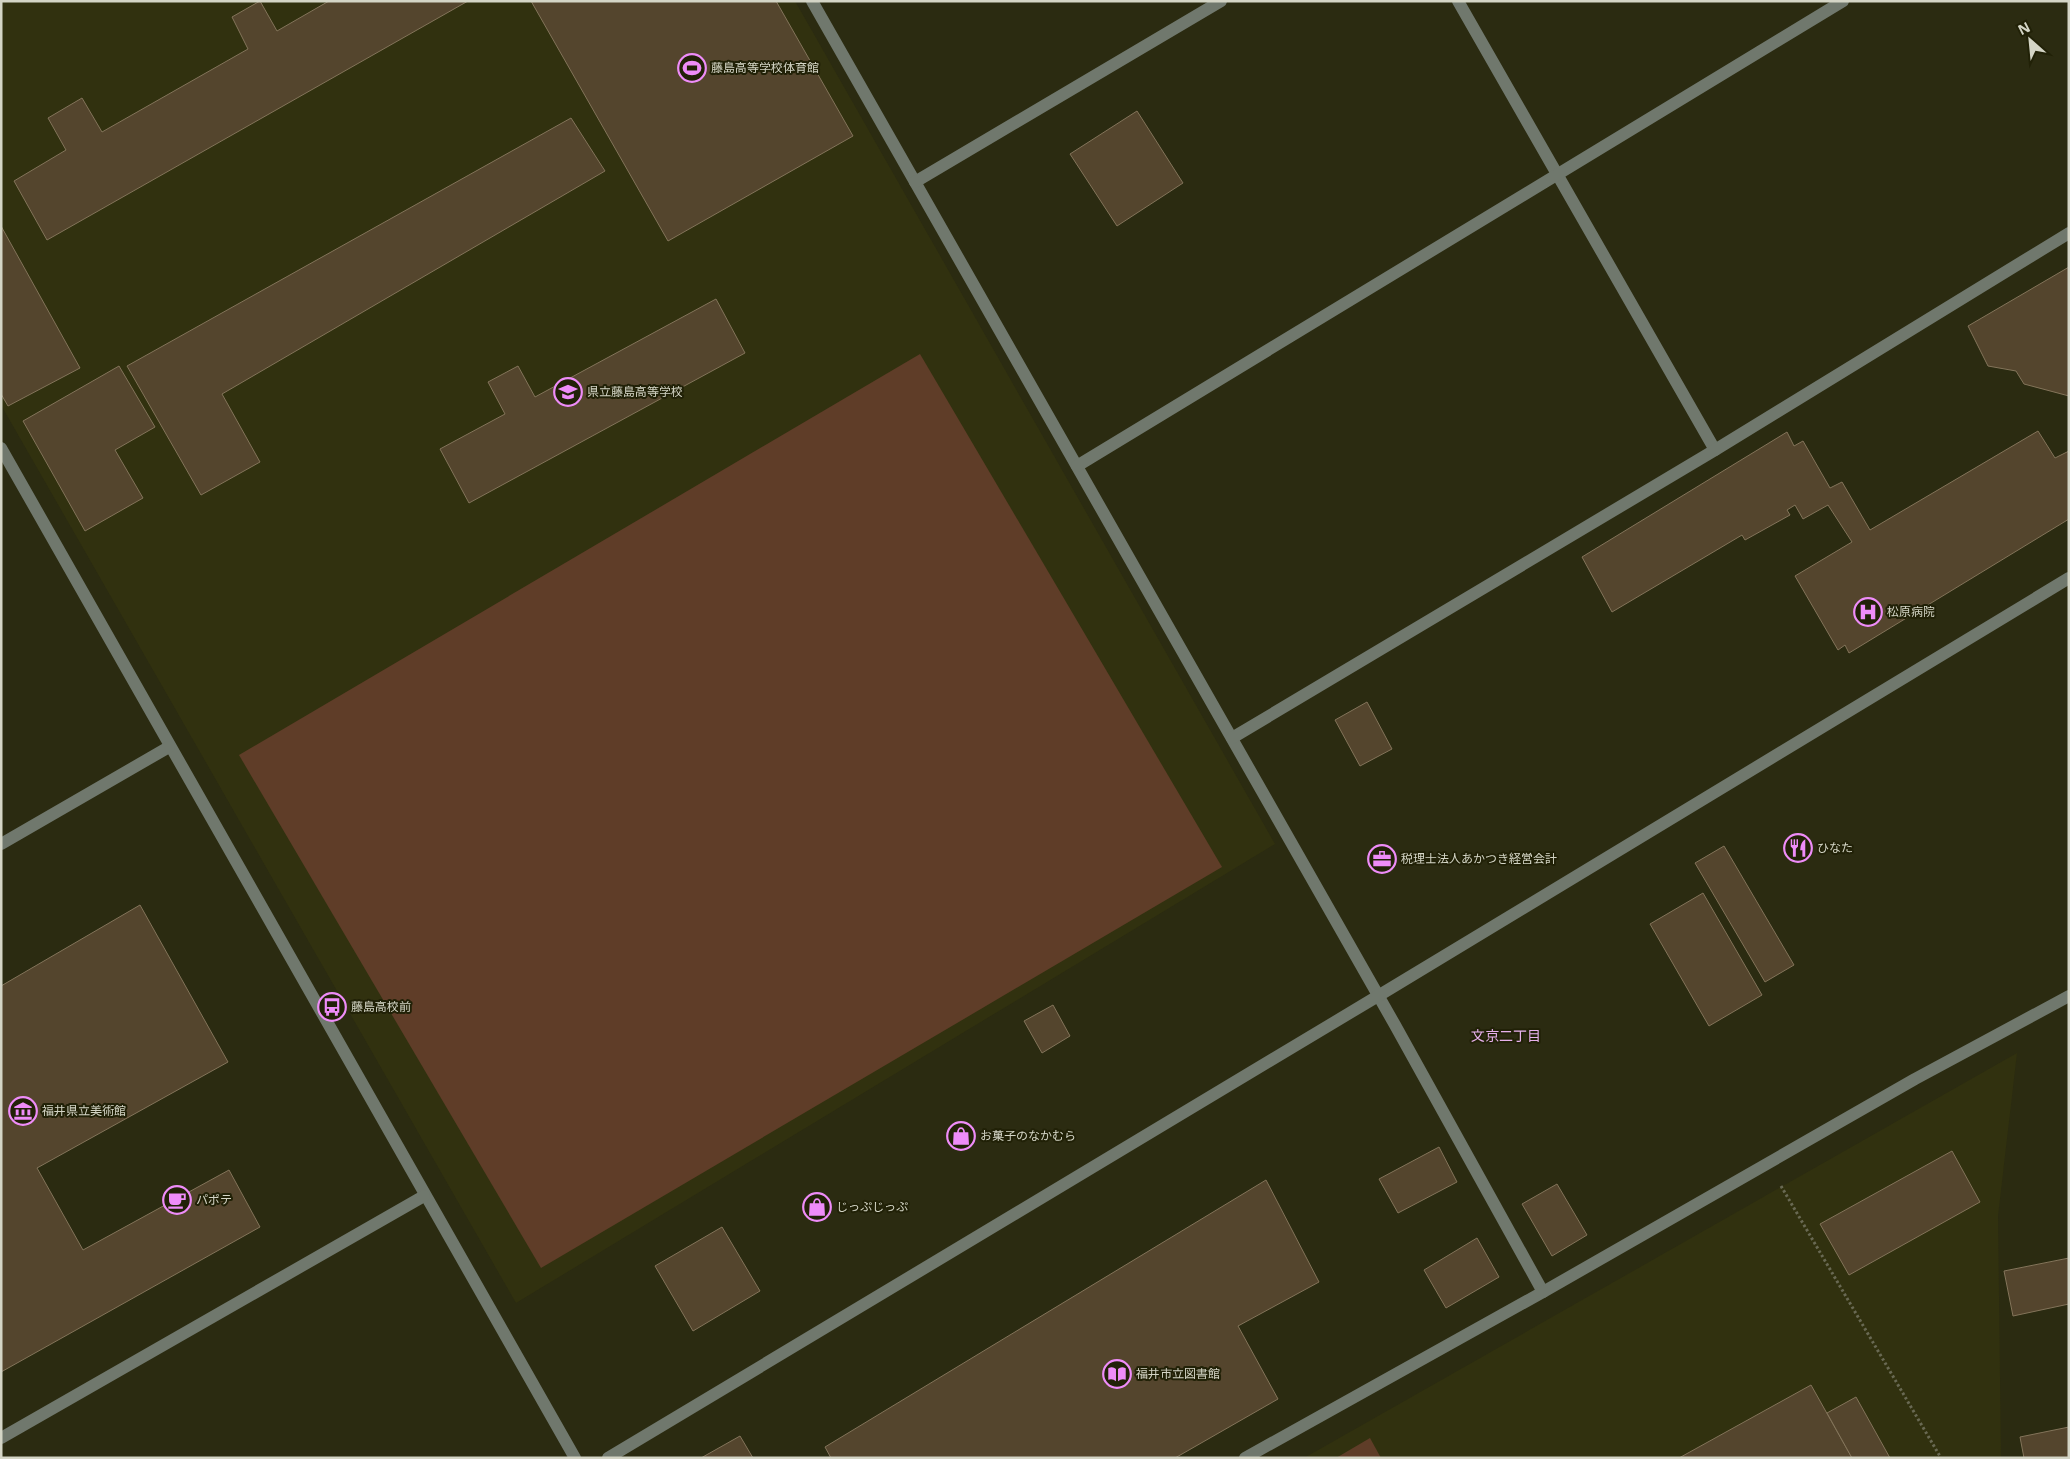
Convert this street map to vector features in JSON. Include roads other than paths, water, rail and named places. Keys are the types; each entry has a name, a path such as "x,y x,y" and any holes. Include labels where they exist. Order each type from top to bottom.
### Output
{"street":[{"path":"812,1 1232,738 1543,1292"},
{"path":"915,182 1220,1"},
{"path":"1458,1 1715,450"},
{"path":"1077,466 1843,1"},
{"path":"1232,738 1715,450 2069,233"},
{"path":"1,448 424,1196 575,1458"},
{"path":"608,1458 1378,996 2069,578"},
{"path":"1,844 169,747"},
{"path":"1245,1458 1543,1292 1915,1079 2069,996"},
{"path":"1,1438 424,1196"}],"place":[{"name":"藤島高等学校体育館","path":"692,68"},
{"name":"県立藤島高等学校","path":"568,392"},
{"name":"松原病院","path":"1868,612"},
{"name":"ひなた","path":"1798,848"},
{"name":"税理士法人あかつき経営会計","path":"1382,859"},
{"name":"藤島高校前","path":"332,1007"},
{"name":"福井県立美術館","path":"23,1111"},
{"name":"お菓子のなかむら","path":"961,1136"},
{"name":"パポテ","path":"177,1200"},
{"name":"じっぷじっぷ","path":"817,1207"},
{"name":"福井市立図書館","path":"1117,1374"}],"district":[{"name":"文京二丁目","path":"1506,1036"}]}
